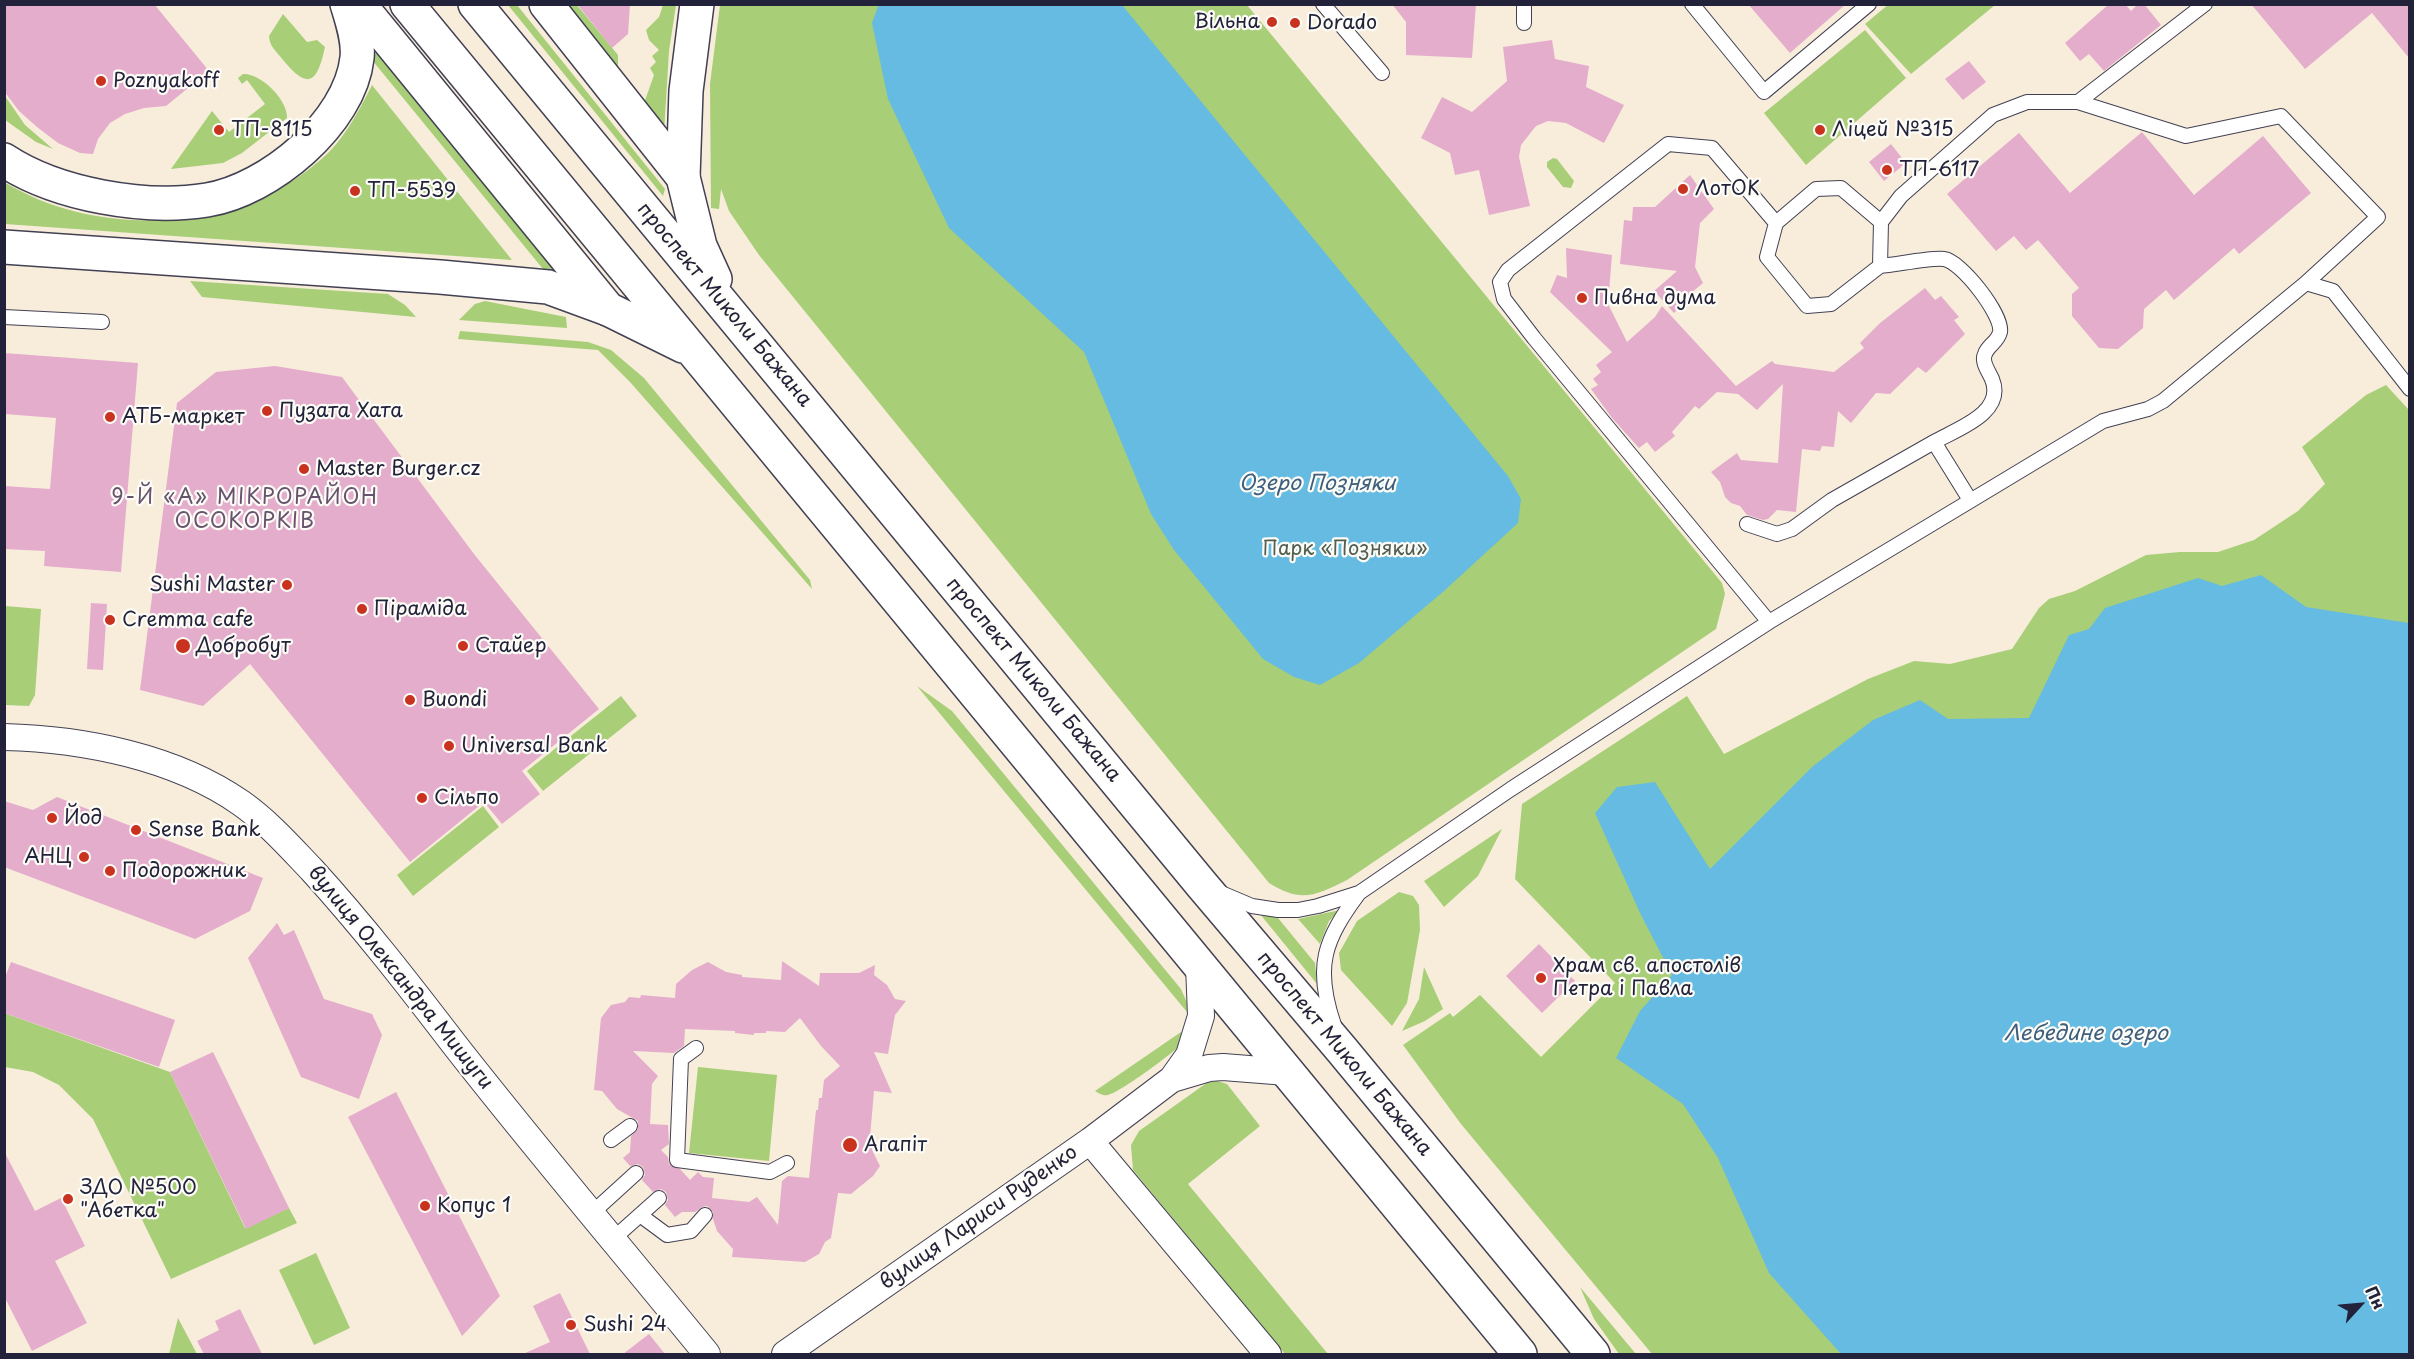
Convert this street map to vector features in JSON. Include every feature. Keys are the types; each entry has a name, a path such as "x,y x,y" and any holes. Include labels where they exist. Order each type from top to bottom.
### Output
{"main road":[{"path":"4,160 42,179 75,191 151,203 208,200 244,189 279,169 317,137 348,93 358,57 353,22 347,4"},
{"path":"359,4 608,309"},
{"path":"407,4 1521,1354"},
{"name":"проспект Миколи Бажана","path":"476,4 1202,885 1342,1050 1593,1354"},
{"path":"546,4 683,177"},
{"path":"697,4 686,91 683,177 700,246 729,312"},
{"path":"4,247 440,277 548,287 608,309 693,350"}],"street":[{"name":"вулиця Олександра Мишуги","path":"4,736 48,738 106,748 136,756 183,773 210,786 240,802 258,817 351,913 707,1354"},
{"name":"вулиця Лариси Руденко","path":"785,1354 1090,1141 1172,1079 1189,1055 1201,1016 1199,965"},
{"name":"вулиця Лариси Руденко","path":"1172,1079 1223,1066 1287,1072"},
{"path":"1090,1141 1268,1354"}],"lane":[{"path":"1323,4 1382,73"},
{"path":"1524,4 1524,23"},
{"path":"1692,4 1764,92 1869,4"},
{"path":"2078,102 2205,4"},
{"path":"1202,885 1252,906 1278,910 1298,910 1318,906 1359,892 1511,789 1769,622 2103,421 2148,409 2163,401 2306,283 2378,217 2281,116 2186,136 2078,102 2027,102 1993,115 1901,196 1881,222 1880,266"},
{"path":"1769,622 1534,338 1504,299 1500,282 1508,270 1668,144 1712,148 1776,223"},
{"path":"1747,524 1777,534 1792,529 1832,500 1983,413 1993,404 1996,393 1983,361 1985,353 1997,340 2001,331 1999,320 1994,309 1958,266 1944,259 1880,266 1831,304 1807,306 1767,257 1776,223 1816,189 1841,188 1881,222"},
{"path":"2306,283 2332,291 2407,380"},
{"path":"4,317 102,322"},
{"path":"1934,442 1970,500"},
{"path":"1342,1050 1323,982 1323,962 1340,919 1359,892"},
{"path":"696,1048 681,1059 677,1160 770,1172 787,1163"},
{"path":"611,1140 630,1126"},
{"path":"592,1213 636,1173"},
{"path":"614,1239 659,1198"},
{"path":"640,1215 667,1235 691,1231 705,1215"}],"green space":[{"path":"1889,4 1995,5 1911,74 1865,24"},
{"path":"508,5 517,5 665,189 663,196"},
{"path":"558,5 577,5 618,55 618,76"},
{"path":"663,5 676,5 669,51 664,133 643,106 654,75 650,68 656,62 652,56 659,50 649,40 646,30 659,17"},
{"name":"Парк «Позняки»","path":"720,5 1247,5 1722,583 1725,594 1716,629 1347,880 1308,895 1290,893 1269,883 759,255 729,211 721,189 719,209 711,208 710,84"},
{"path":"283,14 307,42 317,40 325,47 319,69 310,79 299,76 292,70 270,43 269,36"},
{"path":"1865,30 1906,78 1806,165 1764,113"},
{"path":"377,51 555,271 543,269 372,60"},
{"path":"243,74 258,78 272,89 283,103 287,118 242,153 223,163 171,169 212,111 229,132 265,104 247,80 242,84 238,78"},
{"path":"372,85 512,260 5,224 4,182 24,193 64,208 84,214 127,220 195,219 236,209 285,186 327,154 358,112"},
{"path":"5,96 25,125 53,149 36,142 5,120"},
{"path":"1553,158 1557,159 1574,181 1571,188 1563,187 1547,167 1547,162"},
{"path":"190,281 388,294 405,305 416,317 202,297"},
{"path":"485,301 566,317 567,328 459,320 475,304"},
{"path":"460,331 588,342 611,350 644,378 810,580 812,589 630,382 598,350 458,339"},
{"name":"Лебедине озеро","path":"2386,385 2409,410 2409,1354 1652,1354 1461,1124 1403,1045 1450,1013 1453,1017 1480,995 1541,1057 1615,983 1515,879 1522,804 1687,696 1724,754 1868,679 1914,661 1950,664 2012,649 2039,608 2049,599 2075,591 2146,555 2218,552 2254,540 2298,511 2325,484 2302,447 2366,395"},
{"path":"5,606 41,609 35,695 29,706 5,705"},
{"path":"917,686 952,711 1181,989 1188,1005 1187,1012"},
{"path":"621,696 637,716 543,791 527,771"},
{"path":"483,806 499,827 413,896 397,875"},
{"path":"1502,829 1478,876 1444,907 1424,881"},
{"path":"1399,892 1413,896 1419,905 1420,930 1407,1003 1392,1026 1341,970 1339,953 1357,921"},
{"path":"1340,910 1329,921 1320,944 1298,919"},
{"path":"1260,914 1278,918 1315,963 1317,984"},
{"path":"1424,967 1443,1009 1425,1021 1402,1031 1419,999"},
{"path":"4,1013 170,1072 245,1228 289,1208 297,1223 171,1279 93,1119 59,1085 33,1072 5,1067"},
{"path":"1181,1032 1187,1039 1137,1079 1108,1095 1095,1091"},
{"path":"698,1067 777,1075 769,1161 689,1153"},
{"path":"1217,1081 1227,1084 1260,1126 1188,1184 1328,1354 1285,1354 1133,1170 1131,1145 1139,1131 1208,1082"},
{"path":"316,1253 350,1328 314,1345 279,1270"},
{"path":"1580,1287 1636,1354 1619,1354 1594,1319"},
{"path":"178,1318 197,1354 169,1354"}],"water":[{"name":"Озеро Позняки","path":"879,4 1122,5 1508,476 1521,499 1518,523 1444,591 1359,663 1320,685 1294,677 1263,659 1174,550 1151,514 1084,352 949,228 888,99 872,23"},
{"name":"Лебедине озеро","path":"2261,575 2306,607 2409,623 2409,1354 1841,1354 1769,1273 1718,1158 1683,1104 1616,1058 1640,1011 1672,975 1641,915 1595,813 1617,787 1655,782 1710,869 1812,767 1873,720 1920,700 1948,719 2029,718 2069,635 2089,629 2105,608 2198,578 2222,586"}],"building":[{"name":"Poznyakoff","path":"4,4 154,4 209,71 166,106 144,108 125,114 110,123 98,139 93,154 80,153 58,143 37,127 19,111 4,91"},
{"path":"577,4 630,4 628,34 612,48"},
{"path":"1392,4 1476,4 1472,58 1406,55 1406,22"},
{"path":"1748,4 1846,4 1790,53"},
{"path":"2109,4 2125,4 2131,11 2138,4 2144,4 2161,25 2104,71 2089,54 2080,61 2065,43"},
{"path":"2251,4 2409,4 2409,58 2372,13 2305,69"},
{"path":"1552,40 1555,59 1589,66 1586,87 1624,105 1604,143 1566,123 1548,121 1536,126 1521,145 1519,157 1530,206 1489,215 1479,170 1455,175 1450,153 1421,138 1442,97 1472,112 1507,81 1503,47"},
{"path":"1969,61 1986,82 1963,100 1945,79"},
{"path":"2142,132 2194,195 2263,136 2311,193 2239,254 2234,248 2174,300 2166,290 2144,309 2143,328 2118,349 2099,348 2072,316 2072,294 2079,288 2038,240 2026,250 2014,236 1996,251 1947,194 2019,133 2070,193"},
{"name":"ТП-6117","path":"1891,144 1906,163 1884,181 1869,162"},
{"path":"1690,175 1714,209 1700,223 1695,267 1703,283 1684,299 1686,301 1674,313 1654,291 1677,271 1620,264 1624,220 1632,221 1633,207 1655,207"},
{"path":"1566,248 1612,255 1608,304 1627,342 1655,317 1662,306 1736,386 1772,361 1775,364 1834,372 1864,348 1860,343 1880,323 1925,288 1935,300 1941,296 1959,317 1954,320 1965,334 1926,373 1918,367 1890,394 1876,393 1851,423 1838,411 1834,447 1822,446 1820,451 1802,449 1796,512 1777,510 1768,519 1763,520 1747,515 1740,506 1731,503 1725,497 1720,482 1711,472 1737,453 1741,460 1778,463 1783,384 1757,410 1738,394 1717,392 1699,409 1695,406 1672,432 1675,436 1655,452 1647,442 1639,448 1612,418 1591,389 1598,385 1593,379 1601,372 1596,365 1612,352 1550,292 1557,275 1567,278"},
{"path":"4,353 138,363 121,572 44,566 45,551 4,549 4,486 50,489 56,418 4,414"},
{"name":"Піраміда","path":"275,366 342,377 474,554 599,709 522,771 540,794 502,824 484,802 410,862 250,664 203,706 140,690 177,403 216,372"},
{"path":"91,603 107,604 103,670 87,669"},
{"path":"57,797 263,878 250,911 195,939 4,867 4,801 33,810"},
{"path":"277,923 284,935 294,930 324,999 372,1014 382,1035 359,1099 301,1077 248,958"},
{"name":"Храм св. апостолів Петра і Павла","path":"1539,944 1575,981 1542,1013 1506,976"},
{"path":"782,961 819,986 820,973 859,973 875,965 874,975 887,985 895,999 906,1001 895,1015 888,1054 874,1052 892,1093 874,1091 870,1137 873,1137 872,1150 880,1166 873,1176 851,1194 838,1193 831,1238 825,1242 819,1254 805,1262 732,1257 733,1249 717,1231 713,1212 707,1206 695,1212 682,1212 675,1217 665,1205 668,1200 666,1192 661,1189 653,1192 642,1180 645,1175 643,1167 638,1164 630,1166 623,1158 630,1152 631,1136 638,1129 638,1121 617,1109 602,1091 594,1090 601,1018 611,1005 625,1002 629,997 640,998 641,995 675,998 676,984 692,970 708,962 726,972 742,975 742,977 781,980","holes":["800,1018 840,1066 824,1080 822,1098 819,1098 809,1178 788,1176 782,1181 778,1225 757,1197 749,1202 712,1198 714,1178 703,1177 698,1172 690,1180 680,1169 669,1164 668,1157 661,1150 669,1144 668,1125 650,1124 652,1084 658,1076 633,1051 674,1053 684,1046 685,1029 735,1031 735,1033 754,1035 754,1033 766,1033 766,1031 785,1032"]},
{"path":"11,962 175,1020 159,1067 4,1013 4,980"},
{"path":"213,1052 289,1208 246,1229 170,1072"},
{"name":"Копус 1","path":"396,1092 500,1296 462,1336 348,1117"},
{"path":"4,1151 35,1211 61,1198 85,1246 55,1261 87,1323 32,1351 4,1296"},
{"path":"560,1293 590,1354 523,1354 550,1342 533,1306"},
{"path":"240,1309 262,1354 204,1354 197,1341 219,1330 215,1321"},
{"path":"649,1334 665,1354 623,1354"}],"place":[{"name":"Вільна","path":"1272,22"},
{"name":"Dorado","path":"1295,23"},
{"name":"Poznyakoff","path":"101,81"},
{"name":"ТП-8115","path":"219,130"},
{"name":"Ліцей №315","path":"1820,130"},
{"name":"ТП-6117","path":"1887,170"},
{"name":"ЛотОК","path":"1683,189"},
{"name":"ТП-5539","path":"355,191"},
{"name":"Пивна дума","path":"1582,298"},
{"name":"Пузата Хата","path":"267,411"},
{"name":"АТБ-маркет","path":"110,417"},
{"name":"Master Burger.cz","path":"304,469"},
{"name":"Sushi Master","path":"287,585"},
{"name":"Піраміда","path":"362,609"},
{"name":"Cremma cafe","path":"110,620"},
{"name":"Добробут","path":"183,646"},
{"name":"Стайер","path":"463,646"},
{"name":"Buondi","path":"410,700"},
{"name":"Universal Bank","path":"449,746"},
{"name":"Сільпо","path":"422,798"},
{"name":"Йод","path":"52,818"},
{"name":"Sense Bank","path":"136,830"},
{"name":"АНЦ","path":"84,857"},
{"name":"Подорожник","path":"110,871"},
{"name":"Храм св. апостолів Петра і Павла","path":"1541,978"},
{"name":"Агапіт","path":"850,1145"},
{"name":"ЗДО №500 \"Абетка\"","path":"68,1199"},
{"name":"Копус 1","path":"425,1206"},
{"name":"Sushi 24","path":"571,1325"}],"district":[{"name":"9-Й «А» МІКРОРАЙОН ОСОКОРКІВ","path":"245,510"}]}
